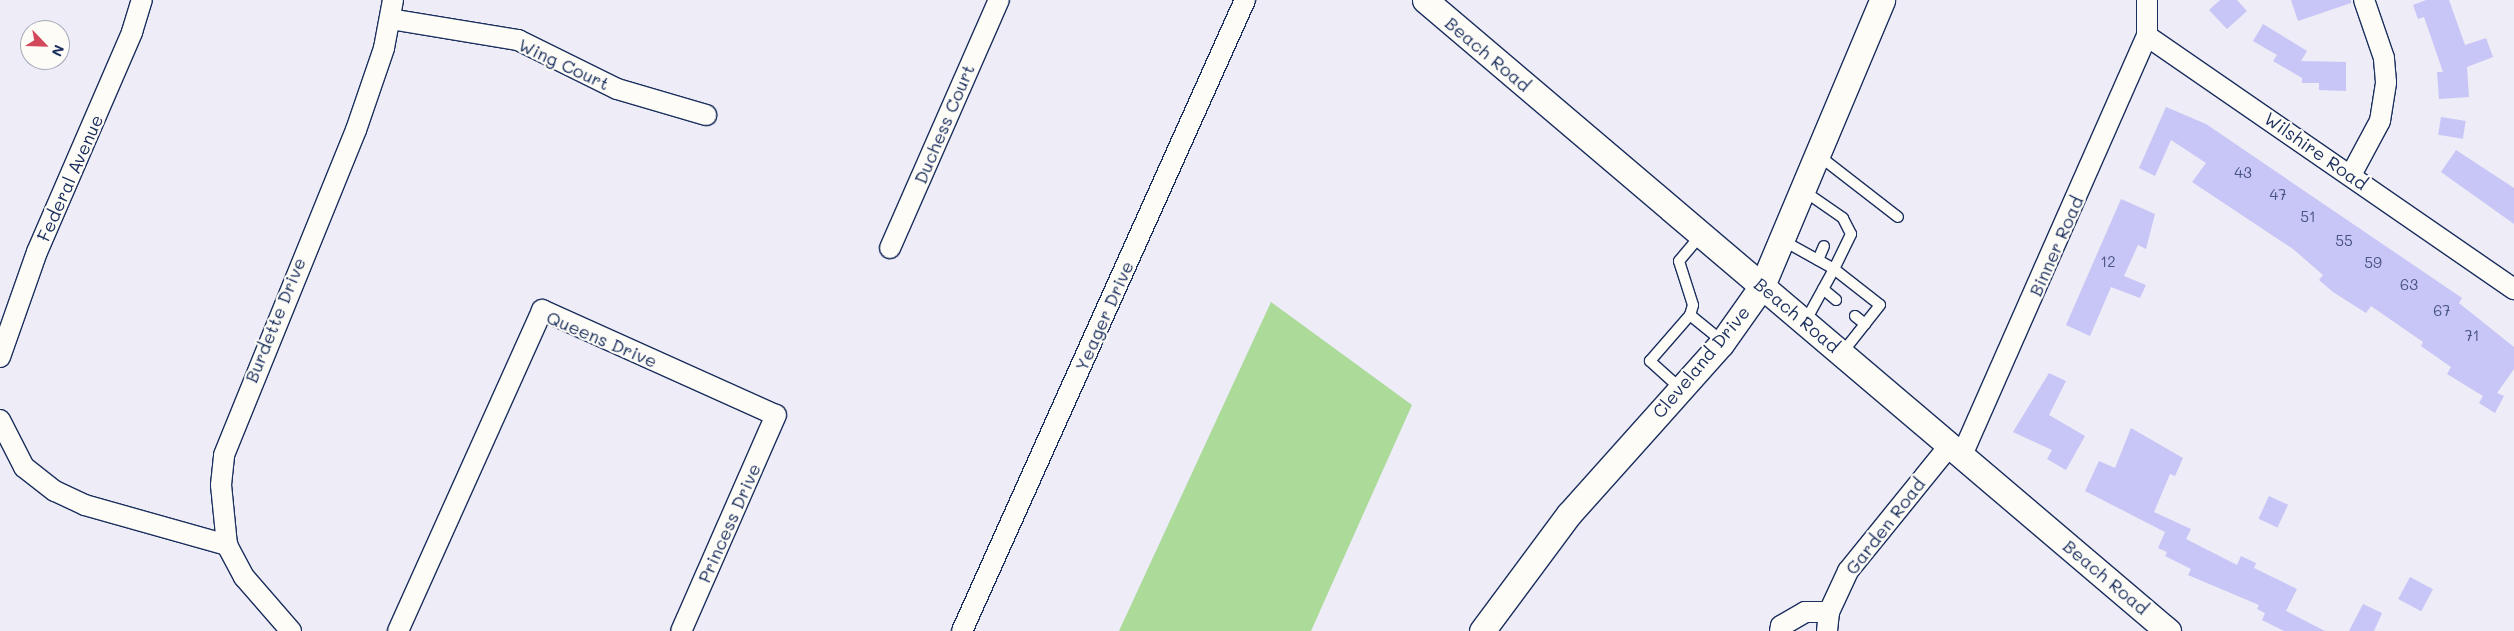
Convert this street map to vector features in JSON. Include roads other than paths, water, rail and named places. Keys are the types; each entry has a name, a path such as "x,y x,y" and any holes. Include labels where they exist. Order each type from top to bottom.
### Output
{"street":[{"name":"Federal Avenue","path":"0,357 37,252 132,32 142,0"},
{"name":"Duchess Court","path":"890,248 999,0"},
{"name":"Yeager Drive","path":"962,631 1245,0"},
{"name":"Beach Road","path":"1425,0 2168,631"},
{"name":"Cleveland Drive","path":"1482,631 1569,514 1723,342 1762,286 1804,191 1882,0"},
{"path":"2147,0 2147,36"},
{"path":"2351,175 2380,120 2386,82 2384,58 2364,0"},
{"name":"Wing Court","path":"392,9 518,40 617,89 706,115"},
{"name":"Burdette Drive","path":"291,631 244,577 227,545 221,485 224,455 356,130 392,9"},
{"name":"Wilshire Road","path":"2147,36 2514,289"},
{"name":"Binner Road","path":"1956,450 2147,36"},
{"name":"Queens Drive","path":"398,631 542,310 776,416"},
{"name":"Princess Drive","path":"681,631 776,416"},
{"path":"0,420 24,467 55,492 85,505 227,545"},
{"name":"Garden Road","path":"1780,631 1780,626 1805,612 1828,622 1848,571 1956,450"}],"lane":[{"path":"1818,155 1898,217"},
{"path":"1804,191 1851,234 1805,322"},
{"path":"1681,389 1650,361 1690,315 1693,305 1679,261 1702,234"},
{"path":"1782,240 1834,269 1880,305 1842,353"},
{"path":"1818,260 1824,246"},
{"path":"1823,290 1836,300"},
{"path":"1690,315 1723,342"},
{"path":"1855,316 1865,324"}]}
